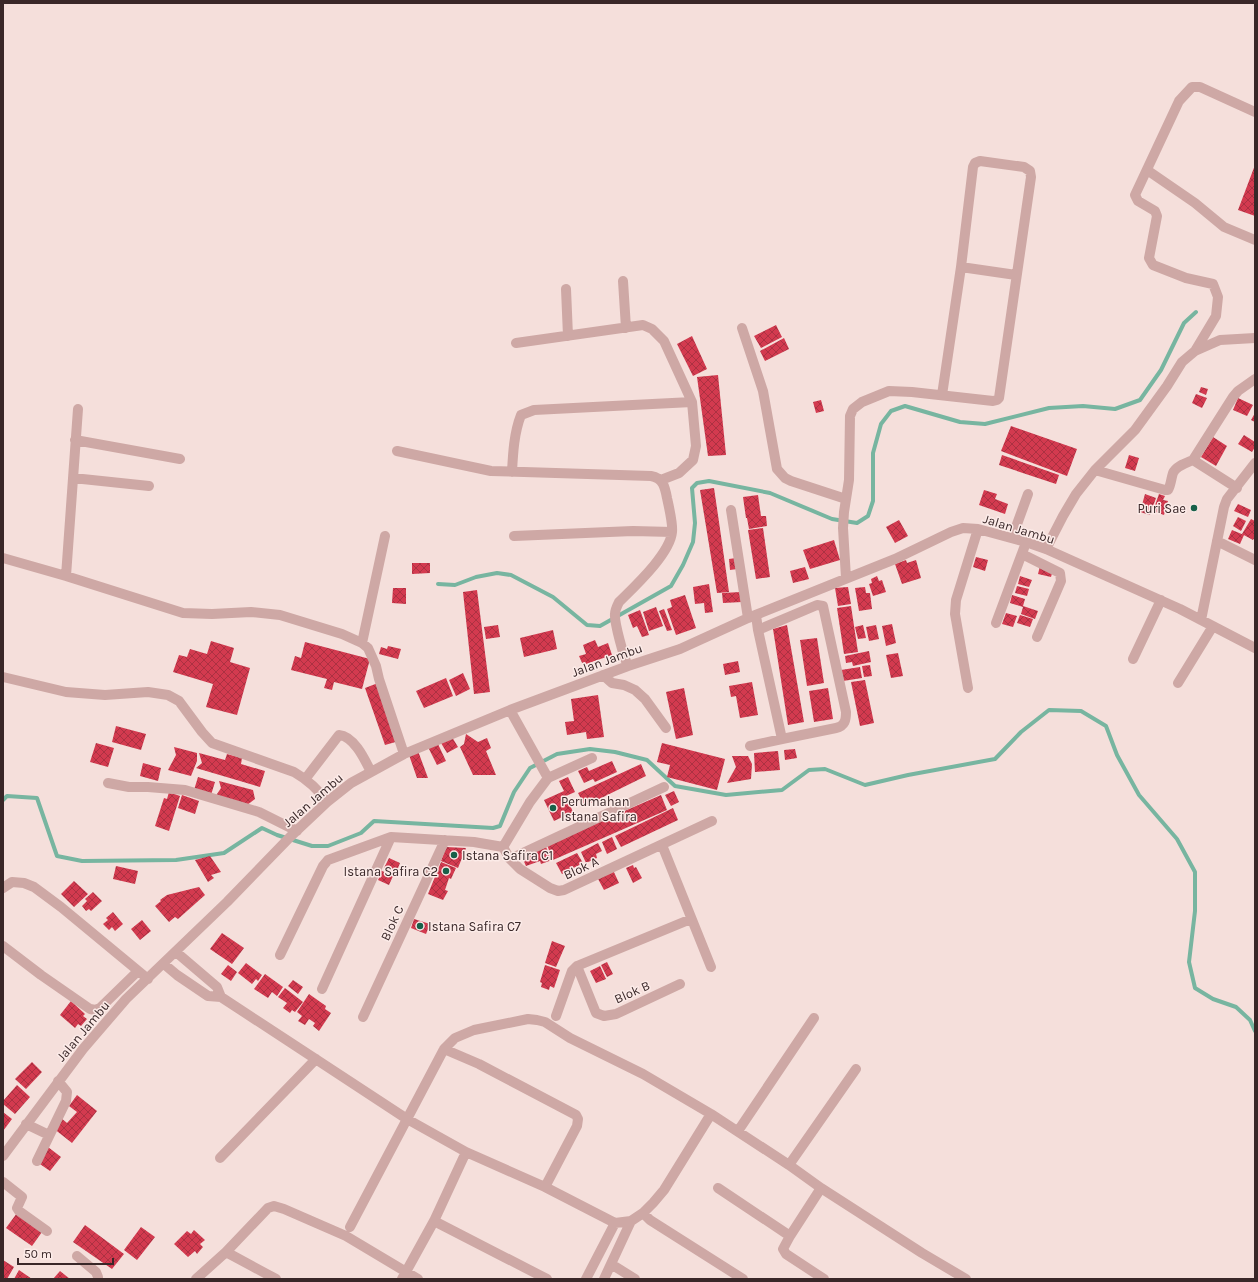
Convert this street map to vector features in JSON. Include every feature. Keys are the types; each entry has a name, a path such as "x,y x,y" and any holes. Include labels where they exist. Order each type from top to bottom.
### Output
{"street":[{"path":"1046,549 1076,494 1096,470 1135,430 1167,386 1182,362 1194,350 1216,316 1218,297 1213,284 1186,278 1153,265 1150,262 1149,258 1157,216 1155,212 1138,201 1135,195 1179,101 1192,87 1200,87 1255,112"},
{"path":"846,578 843,528 849,480 850,416 853,409 868,399 889,391 912,392 993,401 999,399 1031,177 1030,171 1024,167 980,161 975,163 973,167 961,267 942,395"},
{"path":"1147,170 1195,203 1224,227 1255,240"},
{"path":"961,267 1016,275"},
{"path":"623,281 626,328"},
{"path":"566,289 568,336"},
{"path":"516,343 643,325 652,329 664,341 692,402 696,446 693,460 679,473 661,480"},
{"path":"742,328 763,391 777,469 785,478 791,481 846,499"},
{"path":"1194,350 1220,340 1255,338"},
{"path":"1096,470 1115,477 1168,490 1174,472 1177,468 1192,460 1233,397 1238,391 1255,380"},
{"path":"512,472 518,422 521,415 525,413 534,410 692,402"},
{"path":"66,576 78,409"},
{"path":"75,440 180,459"},
{"path":"397,451 491,471 651,476 661,480 666,489 672,532 667,547 659,558 619,602 614,615 624,657 628,666"},
{"path":"1192,460 1237,488"},
{"path":"1201,620 1224,507 1227,499 1255,463"},
{"path":"73,478 149,486"},
{"path":"1012,538 1028,494"},
{"path":"732,510 752,617 758,630 782,739"},
{"name":"Jalan Jambu","path":"4,1152 83,1049 126,999 227,902 284,843 327,802 351,783 404,754 510,710 628,666 680,649 752,617 895,558 951,532 963,528 978,529 1046,549 1161,600 1255,648"},
{"path":"968,688 955,614 956,600 978,529"},
{"path":"514,536 633,531 672,532"},
{"path":"362,643 385,536"},
{"path":"1217,541 1255,560"},
{"path":"996,623 1026,542"},
{"path":"1022,554 1060,573 1060,581 1037,638"},
{"path":"3,558 183,613 212,614 251,612 280,614 342,634 362,643 368,648 376,666 404,754"},
{"path":"1133,659 1161,600"},
{"path":"750,746 840,727 846,722 846,712 823,606 817,605 758,630"},
{"path":"1178,683 1213,626"},
{"path":"603,675 612,683 624,685 635,690 645,699 666,728"},
{"path":"3,677 66,692 105,694 148,692 168,695 179,701 212,743 294,772 306,778 319,790 327,802"},
{"path":"510,710 545,775"},
{"path":"306,778 340,735 351,740 371,772"},
{"path":"503,847 545,775 592,758"},
{"path":"108,783 129,787 185,790 259,812 295,833"},
{"path":"280,955 323,866 328,860 391,837 474,842 503,847 510,859 664,787"},
{"name":"Blok A","path":"510,859 520,869 550,888 558,891 564,890 712,821"},
{"path":"322,988 391,837"},
{"name":"Blok C","path":"363,1017 445,840"},
{"path":"662,845 711,967"},
{"path":"3,888 12,882 24,883 34,887 61,907 148,979"},
{"path":"556,1016 572,971 577,966 691,919"},
{"path":"3,946 41,975 90,1009 96,1010 100,1008 138,971"},
{"path":"176,952 217,987 221,997"},
{"path":"164,964 177,975 208,996 221,997 407,1119 466,1152 545,1188 615,1224 631,1221 644,1213 664,1190 711,1114"},
{"name":"Blok B","path":"577,966 596,1013 604,1016 616,1014 680,984"},
{"path":"738,1131 814,1018"},
{"path":"350,1227 444,1049 455,1038 474,1030 528,1019 545,1022 570,1038 643,1074 711,1114 789,1165 821,1188 922,1253 966,1279"},
{"path":"444,1049 479,1064 576,1115 578,1119 577,1126 545,1188"},
{"path":"220,1158 316,1059"},
{"path":"789,1165 856,1069"},
{"path":"37,1161 66,1101 67,1092 58,1081"},
{"path":"26,1124 49,1135"},
{"path":"404,1275 434,1221 466,1152"},
{"path":"3,1182 22,1197 17,1206 19,1211 47,1231"},
{"path":"718,1188 790,1236"},
{"path":"821,1188 783,1249 786,1254 823,1279"},
{"path":"196,1279 226,1252 268,1208 274,1206 346,1236 404,1275 418,1279"},
{"path":"644,1213 650,1220 743,1279"},
{"path":"434,1221 547,1279"},
{"path":"604,1279 631,1221"},
{"path":"586,1279 615,1224"},
{"path":"226,1252 276,1279"},
{"path":"77,1256 96,1272 98,1279"},
{"path":"612,1264 635,1279"}],"building":[{"path":"1255,165 1255,216 1238,210"},
{"path":"776,325 782,337 761,348 754,336"},
{"path":"692,336 707,369 693,376 677,344"},
{"path":"784,338 789,349 765,361 760,351"},
{"path":"718,375 726,455 708,456 697,377"},
{"path":"1201,387 1208,389 1206,395 1199,392"},
{"path":"1196,394 1207,398 1202,408 1192,403"},
{"path":"1238,398 1253,405 1247,416 1233,410"},
{"path":"821,400 824,411 816,413 813,402"},
{"path":"1255,413 1255,422 1251,420"},
{"path":"1011,426 1077,449 1067,476 1001,451"},
{"path":"1244,435 1255,442 1255,447 1252,452 1238,444"},
{"path":"1213,437 1227,446 1216,466 1201,457"},
{"path":"1002,455 1059,475 1056,484 999,465"},
{"path":"1129,455 1139,458 1135,471 1125,468"},
{"path":"714,488 729,592 717,593 700,490"},
{"path":"984,490 997,494 995,499 1008,504 1005,514 979,505"},
{"path":"1145,494 1156,498 1150,515 1140,512"},
{"path":"1159,494 1165,496 1163,500 1168,501 1164,515 1153,511"},
{"path":"758,495 761,516 766,516 767,526 749,529 743,497"},
{"path":"1238,504 1251,510 1248,517 1234,511"},
{"path":"1238,517 1246,521 1241,531 1233,526"},
{"path":"1251,519 1255,521 1255,537 1253,540 1242,534"},
{"path":"899,520 908,536 895,543 886,527"},
{"path":"763,528 770,577 756,579 748,530"},
{"path":"1232,530 1244,535 1240,544 1228,539"},
{"path":"834,540 840,560 810,569 803,550"},
{"path":"976,557 988,560 985,571 973,567"},
{"path":"736,558 737,569 730,570 729,559"},
{"path":"906,560 907,563 916,560 921,578 902,584 895,564"},
{"path":"412,563 430,563 430,573 412,574"},
{"path":"1040,566 1053,570 1051,577 1038,574"},
{"path":"805,567 809,579 793,583 790,571"},
{"path":"877,576 879,581 882,580 886,592 873,596 869,584 872,583 871,579"},
{"path":"1020,576 1032,580 1029,587 1018,584"},
{"path":"709,584 713,612 705,613 704,603 695,604 693,587"},
{"path":"1017,586 1029,589 1027,596 1015,593"},
{"path":"848,587 851,604 838,606 835,588"},
{"path":"865,587 866,593 870,593 872,609 859,611 855,588"},
{"path":"393,588 406,588 406,604 392,603"},
{"path":"477,590 490,692 474,694 463,592"},
{"path":"741,592 742,602 723,603 722,593"},
{"path":"685,595 696,628 676,635 667,609 672,607 670,600"},
{"path":"1012,595 1025,599 1023,606 1038,611 1035,619 1021,614 1023,607 1010,603"},
{"path":"851,606 858,652 844,654 837,608"},
{"path":"656,607 663,626 649,631 643,612"},
{"path":"664,609 672,630 667,631 659,611"},
{"path":"640,610 649,635 642,637 637,626 633,628 628,615"},
{"path":"1006,613 1017,616 1013,627 1002,624"},
{"path":"1020,615 1033,619 1030,627 1017,623"},
{"path":"892,624 896,643 886,646 882,626"},
{"path":"498,625 500,637 486,639 484,627"},
{"path":"787,625 804,722 788,725 773,629"},
{"path":"863,625 866,638 858,639 855,627"},
{"path":"876,625 879,639 869,641 866,627"},
{"path":"553,630 557,649 524,657 520,638"},
{"path":"817,638 824,683 807,686 800,640"},
{"path":"595,640 598,647 608,643 612,655 583,665 579,656 586,654 583,645"},
{"path":"211,641 234,648 230,662 250,668 237,715 206,707 213,684 173,672 179,655 187,657 190,649 207,654"},
{"path":"305,642 370,659 362,689 334,682 332,690 324,688 327,679 291,670 295,656 301,658"},
{"path":"388,646 401,649 398,659 379,654 381,647 387,649"},
{"path":"869,651 871,662 853,666 852,662 846,663 845,656"},
{"path":"898,653 903,676 891,678 886,655"},
{"path":"738,661 740,672 725,675 723,664"},
{"path":"870,665 872,676 864,677 862,666"},
{"path":"860,667 862,678 843,681 841,670"},
{"path":"463,673 470,689 456,696 449,680"},
{"path":"446,678 453,696 424,708 416,691"},
{"path":"865,680 874,723 860,726 851,682"},
{"path":"752,682 758,715 740,718 736,696 731,697 729,686"},
{"path":"378,683 399,741 385,745 365,688"},
{"path":"684,688 693,735 676,739 666,692"},
{"path":"828,688 833,719 814,722 809,691"},
{"path":"598,695 604,737 587,739 586,732 567,735 565,722 574,721 571,699"},
{"path":"116,726 146,734 141,750 112,742"},
{"path":"466,734 478,742 487,738 491,748 486,751 496,775 473,775 460,747 464,744"},
{"path":"452,737 458,747 447,753 441,743"},
{"path":"437,742 446,761 437,765 428,747"},
{"path":"96,743 114,748 108,767 90,762"},
{"path":"662,743 725,759 717,790 667,777 670,765 657,762"},
{"path":"174,747 197,753 197,761 191,776 168,770 176,755"},
{"path":"795,749 797,758 785,760 784,750"},
{"path":"418,751 428,778 417,778 409,755"},
{"path":"778,751 780,770 755,772 754,753"},
{"path":"199,753 225,760 227,754 242,758 241,764 265,771 260,787 196,768 202,763"},
{"path":"732,756 748,756 752,764 751,779 727,783 736,767"},
{"path":"612,761 617,772 595,782 593,779 584,783 578,771 587,767 589,771"},
{"path":"143,763 161,768 158,781 140,776"},
{"path":"641,764 646,776 585,806 578,793"},
{"path":"198,777 215,782 211,795 194,790"},
{"path":"568,777 575,792 566,796 573,812 554,821 544,800 564,791 559,781"},
{"path":"219,781 253,790 255,799 247,805 215,797 221,788"},
{"path":"674,791 679,802 671,806 665,795"},
{"path":"169,792 180,796 169,831 155,826 164,798 167,799"},
{"path":"182,795 199,801 195,814 178,808"},
{"path":"661,795 667,810 553,860 547,845"},
{"path":"673,808 678,820 621,847 615,836"},
{"path":"612,837 617,849 607,854 602,842"},
{"path":"598,843 602,851 596,854 597,858 586,863 581,852"},
{"name":"Istana Safira C1","path":"446,847 466,848 458,868 441,861"},
{"path":"546,847 552,860 541,864 540,861 526,866 521,855"},
{"path":"577,853 583,863 562,874 556,863"},
{"path":"210,856 221,872 211,875 214,878 208,882 195,860"},
{"path":"389,858 400,863 396,873 384,868"},
{"path":"441,862 456,868 451,879 449,878 445,890 448,891 443,900 428,894"},
{"path":"633,865 634,868 636,867 642,878 633,883 626,868"},
{"path":"116,866 138,871 135,884 113,879"},
{"path":"380,870 393,876 389,885 378,880"},
{"path":"613,870 619,883 604,890 597,877"},
{"path":"74,881 88,894 74,907 61,894"},
{"path":"199,887 205,895 178,919 175,917 169,922 155,906 167,895"},
{"path":"93,892 102,901 91,911 89,909 86,911 82,906 87,901 85,899"},
{"path":"113,912 123,924 115,931 112,927 109,930 103,924 108,920 106,918"},
{"name":"Istana Safira C7","path":"414,919 430,924 426,934 411,928"},
{"path":"142,920 151,931 140,940 131,929"},
{"path":"222,933 244,948 232,964 210,949"},
{"path":"552,941 565,946 556,967 545,963"},
{"path":"607,962 613,974 607,977 601,965"},
{"path":"246,963 262,975 258,981 256,979 252,984 238,973"},
{"path":"228,965 237,972 231,981 221,974"},
{"path":"545,965 560,970 554,988 550,986 549,990 541,987 542,983 540,982"},
{"path":"600,966 606,979 596,983 590,971"},
{"path":"265,974 283,987 277,996 272,992 268,998 254,989"},
{"path":"293,980 303,987 298,994 288,986"},
{"path":"285,988 303,1002 295,1012 292,1010 290,1013 283,1008 287,1003 278,997"},
{"path":"309,994 326,1006 325,1009 331,1013 319,1031 313,1026 315,1023 309,1019 305,1025 298,1021 302,1016 297,1012"},
{"path":"71,1001 85,1014 83,1016 87,1019 81,1026 78,1024 75,1028 60,1015"},
{"path":"32,1062 42,1072 26,1089 15,1079"},
{"path":"17,1085 30,1097 15,1114 3,1104 3,1101"},
{"path":"77,1095 97,1111 72,1143 53,1128 61,1118 67,1123 77,1112 69,1106"},
{"path":"3,1112 12,1119 3,1131"},
{"path":"48,1147 61,1157 50,1171 37,1162"},
{"path":"17,1213 42,1232 32,1246 6,1228"},
{"path":"85,1225 124,1254 112,1269 73,1242"},
{"path":"141,1227 155,1237 137,1260 124,1250"},
{"path":"194,1230 205,1240 200,1244 203,1247 197,1254 195,1251 188,1257 174,1244 187,1231 191,1234"},
{"path":"3,1260 14,1267 7,1279 3,1279"},
{"path":"19,1270 32,1279 14,1279"},
{"path":"60,1271 70,1279 53,1279"}],"waterway":[{"path":"438,584 455,585 476,577 497,573 511,575 553,597 587,625 600,626 671,586 683,565 693,542 695,523 692,488 697,483 709,481 770,493 832,519 857,523 868,516 873,501 873,453 881,424 891,411 905,406 960,422 985,424 1049,408 1083,406 1115,409 1140,400 1161,370 1184,323 1196,312"},
{"path":"3,800 7,796 37,798 57,856 82,861 176,860 224,853 262,828 277,835 312,846 328,846 361,833 374,821 493,828 500,826 514,792 530,768 557,754 590,749 615,752 647,760 675,786 726,795 782,790 809,770 825,769 865,785 908,775 995,759 1021,732 1049,710 1081,711 1106,726 1117,755 1139,795 1177,839 1195,872 1195,911 1189,962 1195,988 1213,999 1236,1007 1250,1020 1255,1031"}],"place":[{"name":"Puri Sae","path":"1194,508"},
{"name":"Perumahan Istana Safira","path":"553,808"},
{"name":"Istana Safira C1","path":"454,855"},
{"name":"Istana Safira C2","path":"446,871"},
{"name":"Istana Safira C7","path":"420,926"}]}
